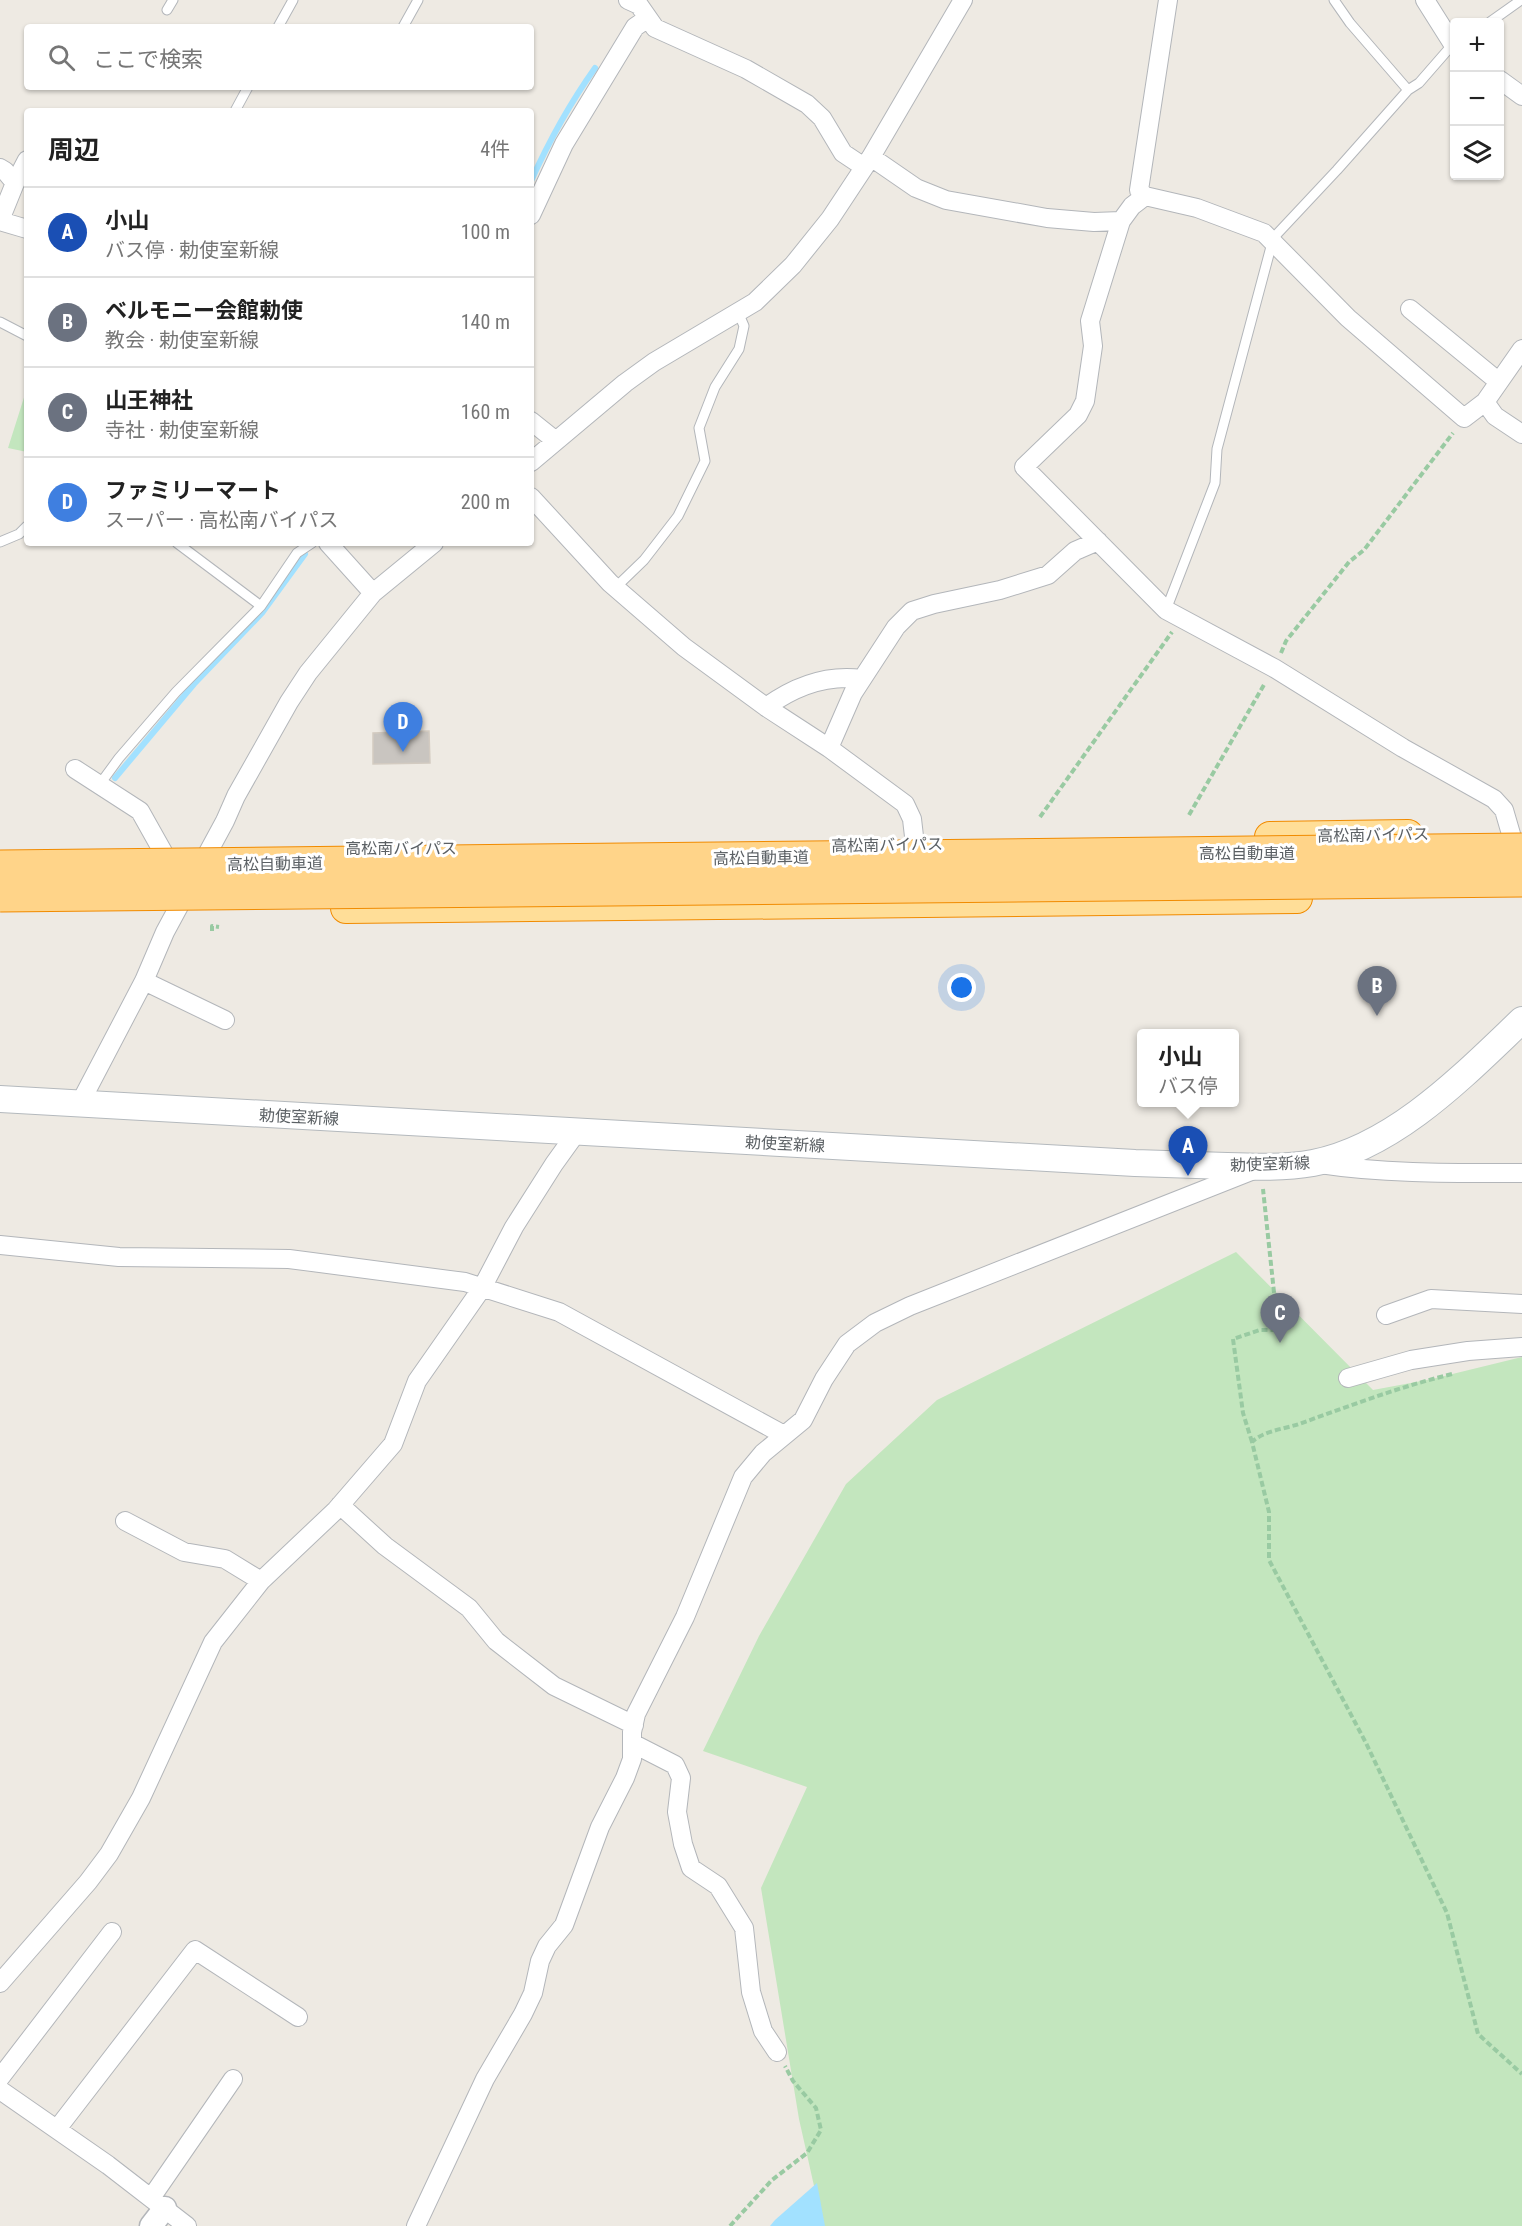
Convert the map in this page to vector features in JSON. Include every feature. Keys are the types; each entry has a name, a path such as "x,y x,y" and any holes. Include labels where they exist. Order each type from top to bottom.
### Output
{"highway":[{"name":"高松南バイパス","path":"0,855 210,850 915,845 1326,836 1518,840"},
{"name":"高松自動車道","path":"0,867 1518,840"},
{"name":"高松自動車道","path":"0,895 1522,880"},
{"path":"0,909 1098,902 1522,895"}],"main road":[{"name":"勅使室新線","path":"0,1099 1135,1163 1261,1167 1314,1163 1363,1146 1389,1132 1420,1111 1522,1020"}],"street":[{"path":"628,0 639,5 655,28 746,69 807,104 822,118 843,153 867,162 916,188 946,200 1047,218 1094,222 1121,221"},
{"path":"534,459 654,362 763,295 793,265 830,219 867,162 963,0"},
{"path":"1168,0 1139,190 1145,196 1208,212 1264,233 1348,318 1464,418 1485,402 1522,349"},
{"path":"1425,0 1450,38"},
{"path":"534,209 564,144 635,27 648,18"},
{"path":"1504,83 1522,96"},
{"path":"24,166 0,221 24,228"},
{"path":"0,168 15,183"},
{"path":"1145,196 1132,206 1121,221 1090,321 1093,346 1085,401 1078,415 1023,466 1174,614 1274,668 1402,748 1494,799 1504,810 1518,840"},
{"path":"1410,309 1499,382"},
{"path":"1485,402 1494,416 1522,434"},
{"path":"534,423 556,441"},
{"path":"534,500 615,588 684,647 905,804 912,819 915,845"},
{"path":"829,748 853,693 896,627 912,611 1000,590 1048,575 1075,551 1098,541"},
{"path":"331,546 373,593"},
{"path":"79,1105 144,981 165,932 210,850 236,796 289,702 308,674 373,593 430,546"},
{"path":"766,707 786,693 806,684 848,677 862,679"},
{"path":"75,769 140,811 163,852"},
{"path":"144,981 225,1020"},
{"path":"0,1983 88,1882 109,1854 141,1798 213,1642 261,1581 339,1505 393,1444 417,1381 482,1288 514,1227 577,1132"},
{"path":"1314,1163 1348,1168 1522,1173"},
{"path":"416,2226 485,2079 533,1993 540,1961 547,1946 564,1925 600,1827 632,1760 636,1714 685,1617 743,1477 763,1453 803,1419 824,1379 847,1344 875,1323 910,1306 1261,1167"},
{"path":"1,1246 119,1257 289,1259 465,1282 559,1312 784,1435"},
{"path":"1386,1316 1431,1299 1522,1304"},
{"path":"1348,1378 1411,1360 1522,1347"},
{"path":"339,1505 385,1546 469,1608 496,1641 554,1686 634,1725"},
{"path":"125,1521 184,1552 225,1559 261,1581"},
{"path":"632,1743 675,1766 681,1778 677,1812 683,1844 691,1868 718,1886 744,1928 751,1992 763,2031 777,2052"},
{"path":"0,2078 112,1932"},
{"path":"57,2129 195,1950 298,2017"},
{"path":"156,2211 233,2079"},
{"path":"0,2090 57,2129 156,2211 187,2226"}],"lane":[{"path":"167,10 173,0"},
{"path":"280,24 293,0"},
{"path":"405,24 418,0"},
{"path":"1334,0 1350,23 1408,90"},
{"path":"1496,18 1521,0"},
{"path":"1174,614 1215,483 1217,449 1276,234 1408,90 1419,82 1450,48"},
{"path":"237,108 246,90"},
{"path":"615,588 644,560 678,516 705,461 699,428 716,387 739,349 744,326 738,312"},
{"path":"0,322 24,334"},
{"path":"0,542 19,534 24,529"},
{"path":"181,546 261,606"},
{"path":"100,784 119,758 176,692 261,606 297,553 308,546"}],"path":[{"path":"1189,815 1274,668 1286,641 1349,562 1364,550 1464,418"},
{"path":"1040,817 1174,614"},
{"path":"212,931 213,926 219,927"},
{"path":"1264,1211 1270,1245 1278,1330 1260,1330 1233,1339 1243,1413 1269,1512 1269,1560 1366,1743 1447,1913 1478,2034 1522,2074"},
{"path":"1252,1442 1257,1437 1357,1402 1455,1374"},
{"path":"730,2226 772,2180 807,2153 821,2130 816,2108 793,2080 777,2052"}],"green space":[{"path":"24,397 24,451 8,448"},
{"path":"1236,1252 1373,1390 1432,1379 1522,1357 1522,2226 823,2226 799,2119 761,1888 807,1787 703,1751 759,1636 846,1484 937,1400"}],"water":[{"path":"817,2183 825,2226 770,2226 775,2220"}],"building":[{"path":"429,731 430,763 373,764 373,733"}],"waterway":[{"path":"534,175 560,123 595,68"},
{"path":"115,778 194,684 262,613 305,554"}],"place":[{"name":"ファミリーマート","path":"403,752"},
{"name":"ベルモニー会館勅使","path":"1377,1016"},
{"name":"小山","path":"1188,1176"},
{"name":"山王神社","path":"1280,1343"}]}
